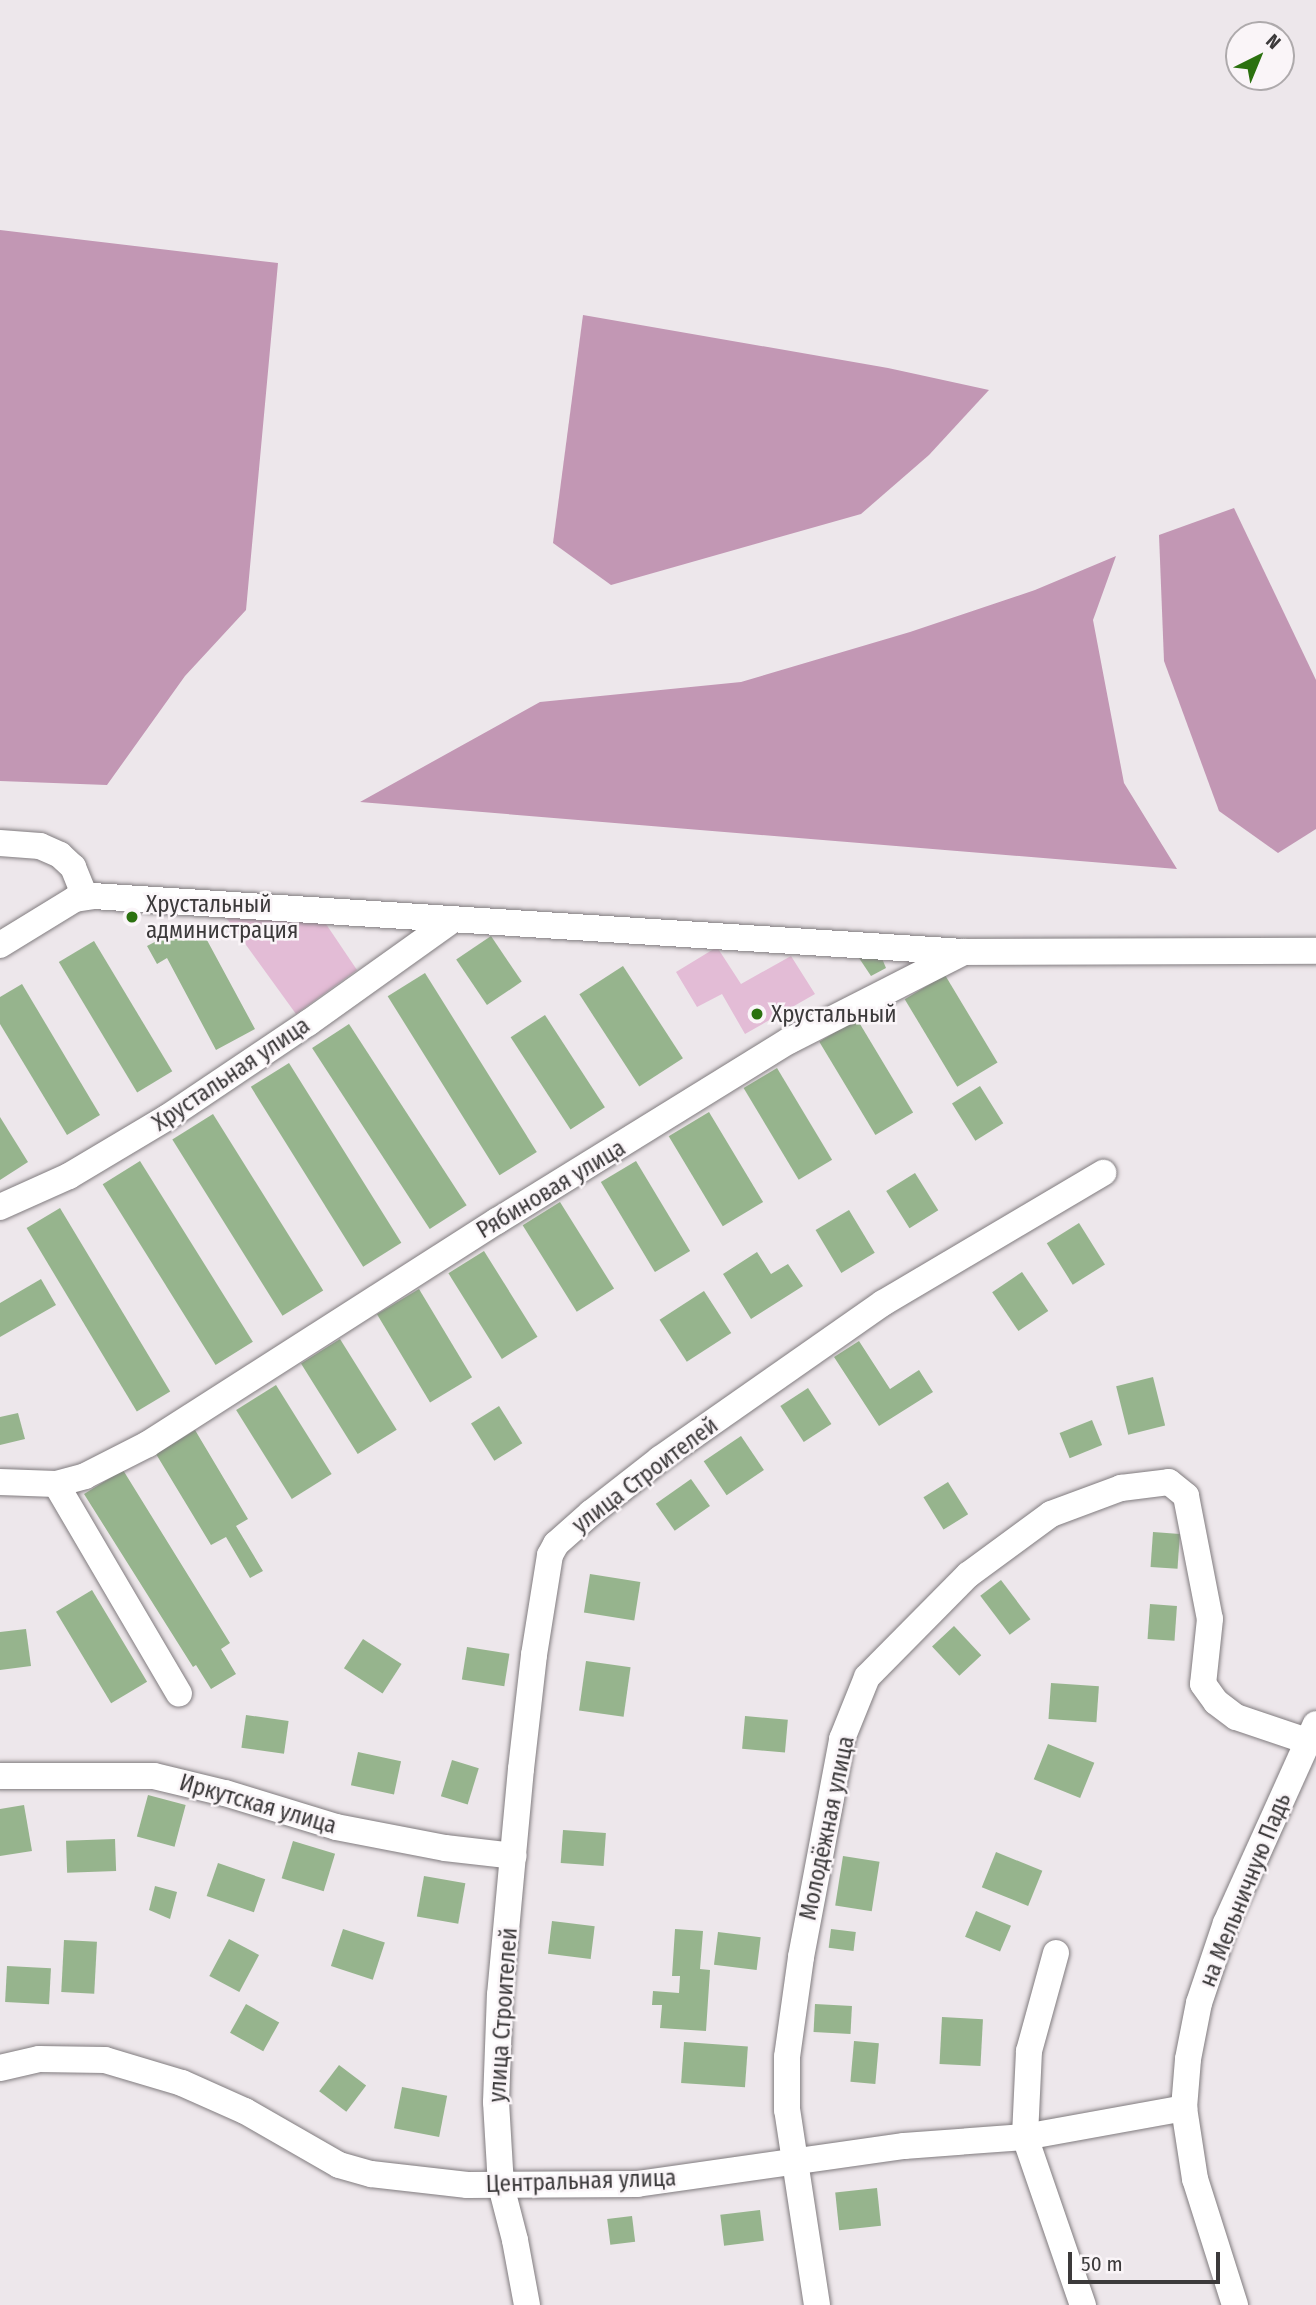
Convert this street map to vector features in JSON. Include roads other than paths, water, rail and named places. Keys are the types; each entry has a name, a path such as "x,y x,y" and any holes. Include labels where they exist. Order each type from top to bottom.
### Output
{"street":[{"path":"0,843 40,846 60,855 73,867 85,897"},
{"path":"0,945 75,899 85,897 964,952 1316,951"},
{"name":"Хрустальная улица","path":"0,1207 69,1176 168,1117 308,1023 451,921"},
{"name":"Рябиновая улица","path":"0,1482 56,1484 85,1476 148,1444 497,1221 789,1041 964,952"},
{"name":"улица Строителей","path":"527,2305 515,2240 501,2186 496,2102 500,1995 534,1655 550,1555 556,1544 591,1513 660,1459 883,1303 1103,1173"},
{"name":"Молодёжная улица","path":"817,2305 788,2110 786,2057 800,1956 842,1739 867,1677 968,1575 1051,1514 1121,1488 1169,1482 1186,1496 1210,1619 1203,1684 1216,1702 1236,1717 1311,1733"},
{"path":"56,1484 179,1695"},
{"name":"на Мельничную Падь","path":"1235,2305 1195,2179 1184,2108 1188,2059 1203,1992 1226,1923 1311,1733"},
{"name":"Иркутская улица","path":"0,1776 154,1776 225,1793 336,1827 445,1848 514,1856"},
{"path":"1056,1954 1029,2050 1025,2137 1034,2172 1083,2305"},
{"name":"Центральная улица","path":"0,2067 39,2059 105,2060 183,2083 246,2110 339,2165 371,2174 467,2185 637,2184 904,2146 1025,2137 1184,2108"}],"place":[{"name":"Хрустальный администрация","path":"132,917"},
{"name":"Хрустальный","path":"757,1014"}]}
